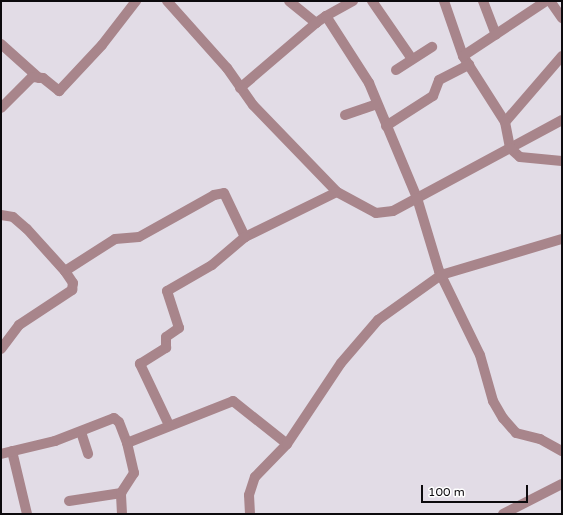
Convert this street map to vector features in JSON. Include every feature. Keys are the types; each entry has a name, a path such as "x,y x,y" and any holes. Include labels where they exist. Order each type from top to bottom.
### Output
{"street":[{"path":"1,44 39,78 59,91 102,45 136,1"},
{"path":"167,1 227,68 240,88 337,192 383,214 417,198 562,120"},
{"path":"289,1 316,23"},
{"path":"240,88 316,23 353,1"},
{"path":"372,1 412,59"},
{"path":"444,1 463,56 506,122 510,148 520,157 531,160 562,161"},
{"path":"483,1 496,35"},
{"path":"463,56 546,1"},
{"path":"550,1 562,18"},
{"path":"326,16 357,61 377,104 417,198 441,275 480,355 493,401 503,418 516,432 540,439 562,451"},
{"path":"396,70 432,47"},
{"path":"506,122 562,56"},
{"path":"386,126 433,96 439,80 469,65"},
{"path":"1,108 20,87 32,78 39,78"},
{"path":"345,115 377,104"},
{"path":"169,425 140,364 166,348 166,337 179,328 167,291 212,265 245,237 337,192"},
{"path":"65,271 115,238 139,237 214,195 224,193 245,237"},
{"path":"1,215 13,217 27,229 65,271 73,283 72,290 19,325 1,349"},
{"path":"250,514 249,495 255,477 287,444 341,363 378,320 441,275 562,239"},
{"path":"127,443 169,425 234,401 287,444"},
{"path":"1,454 81,432 114,418 119,422 127,443 134,473 121,493 122,514"},
{"path":"81,432 88,454"},
{"path":"12,451 27,514"},
{"path":"503,514 562,484"},
{"path":"69,501 121,493"}]}
